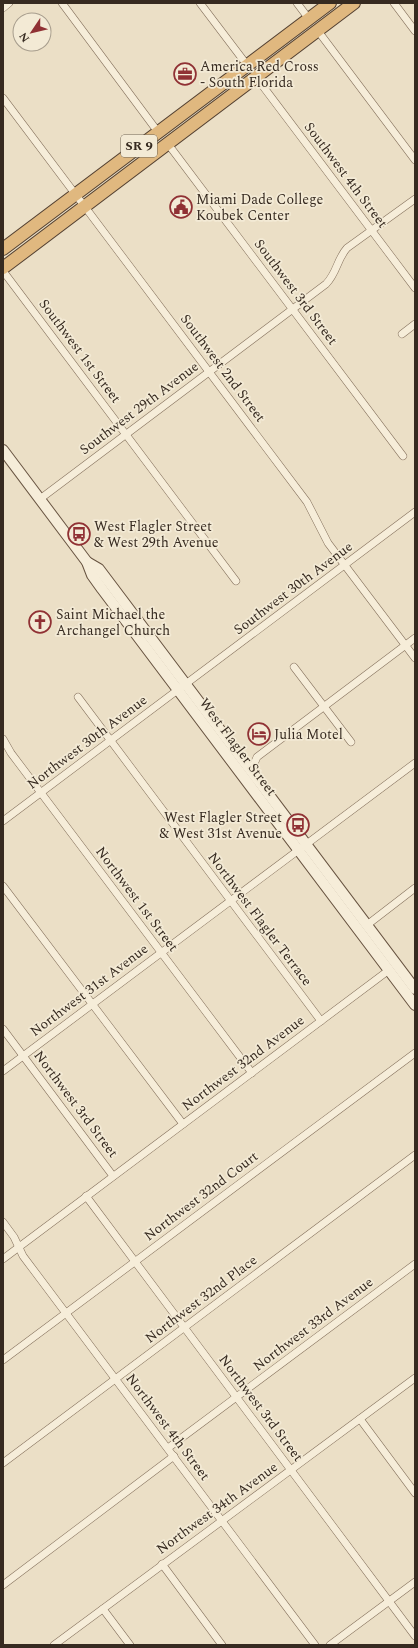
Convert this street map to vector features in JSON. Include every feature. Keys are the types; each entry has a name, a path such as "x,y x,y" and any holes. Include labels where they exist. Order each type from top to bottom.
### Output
{"highway":[{"name":"SR 9","path":"3,249 330,3"},
{"name":"SR 9","path":"3,268 354,3"},
{"path":"306,39 311,31 309,18"},
{"path":"243,87 249,78 246,65"},
{"path":"168,144 167,137 173,121"},
{"path":"153,155 157,145 158,132"}],"main road":[{"name":"West Flagler Street","path":"3,450 87,562 92,575 119,612 243,760 302,847 415,1005"},
{"name":"West Flagler Street","path":"87,562 99,569 137,620 182,688 302,847 367,925 415,989"},
{"path":"119,612 137,620"},
{"path":"389,970 392,959"}],"street":[{"path":"3,8 9,3"},
{"path":"62,3 158,132"},
{"path":"200,3 246,65"},
{"path":"297,3 309,18"},
{"path":"394,3 415,30"},
{"path":"318,31 415,160"},
{"name":"Southwest 4th Street","path":"256,77 415,288"},
{"name":"Southwest 2nd Street","path":"3,98 307,502 324,537 415,658"},
{"name":"Southwest 3rd Street","path":"168,144 403,456"},
{"name":"Southwest 29th Avenue","path":"40,499 330,280 344,251 415,198"},
{"name":"Southwest 1st Street","path":"3,271 236,581"},
{"path":"402,334 415,324"},
{"name":"Southwest 30th Avenue","path":"182,688 415,512"},
{"path":"243,760 257,757 415,638"},
{"path":"294,666 351,742"},
{"name":"Northwest 30th Avenue","path":"3,821 110,740 182,688"},
{"name":"Northwest Flagler Terrace","path":"78,697 321,1021"},
{"name":"Northwest 1st Street","path":"3,739 11,753 252,1073"},
{"path":"251,771 257,757"},
{"name":"Northwest 31st Avenue","path":"3,1071 415,762"},
{"path":"3,886 182,1124"},
{"path":"367,925 415,888"},
{"name":"Northwest 32nd Avenue","path":"86,1196 389,970"},
{"name":"Northwest 3rd Street","path":"3,1029 113,1176"},
{"name":"Northwest 32nd Court","path":"3,1360 415,1053"},
{"name":"Northwest 32nd Place","path":"3,1463 415,1155"},
{"path":"3,1259 86,1196"},
{"name":"Northwest 3rd Street","path":"86,1196 415,1636"},
{"name":"Northwest 4th Street","path":"3,1222 19,1246 23,1256 315,1645"},
{"name":"Northwest 33rd Avenue","path":"168,1448 415,1264"},
{"name":"Northwest 34th Avenue","path":"54,1645 415,1378"},
{"path":"360,1420 415,1493"},
{"path":"4,1583 174,1456"},
{"path":"162,1564 222,1645"},
{"path":"330,1645 415,1582"},
{"path":"103,1609 130,1645"}],"place":[{"name":"America Red Cross - South Florida","path":"185,74"},
{"name":"Miami Dade College Koubek Center","path":"181,207"},
{"name":"West Flagler Street & West 29th Avenue","path":"79,534"},
{"name":"Saint Michael the Archangel Church","path":"40,622"},
{"name":"Julia Motel","path":"259,734"},
{"name":"West Flagler Street & West 31st Avenue","path":"298,825"}]}
